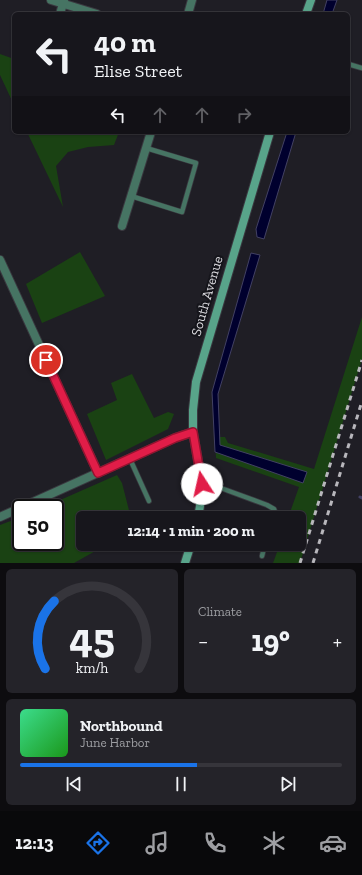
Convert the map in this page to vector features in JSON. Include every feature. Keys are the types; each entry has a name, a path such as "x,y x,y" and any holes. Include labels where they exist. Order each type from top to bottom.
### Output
{"main road":[{"path":"307,12 311,0"},
{"name":"South Avenue","path":"200,511 202,500 202,484 193,432 193,410 196,382 269,134"},
{"path":"185,563 189,551"}],"street":[{"path":"51,0 63,2 91,12"},
{"path":"189,12 192,0"},
{"path":"60,12 63,2"},
{"path":"122,226 150,134"},
{"path":"0,260 98,473"},
{"path":"0,517 175,438 193,432"}],"lane":[{"path":"350,65 362,68"},
{"path":"131,196 182,212 196,162 146,148"},
{"path":"130,459 148,501"},
{"path":"202,484 267,505 275,511"},
{"path":"262,556 264,551"}],"green space":[{"path":"0,54 12,58 12,101 0,75"},
{"path":"28,134 118,134 114,145 88,147 68,152 56,166 63,207"},
{"path":"80,252 105,296 42,323 26,284"},
{"path":"362,317 362,359 306,543 306,511 290,511 299,487 216,458 215,437 225,437 228,443 314,469"},
{"path":"132,374 154,418 168,412 174,414 168,429 106,460 87,414 117,400 111,383"},
{"path":"117,475 122,483 129,511 76,511 76,551 95,551 74,563 0,563 0,525 12,520 12,551 64,551 64,499 62,499"},
{"path":"277,551 304,551 300,563 273,563"}],"water":[{"path":"327,0 337,0 333,12 324,12"},
{"path":"286,134 295,134 264,239 257,237 256,229"},
{"path":"251,253 260,255 218,394 220,445 307,472 303,483 215,452 212,392"}],"railway":[{"path":"300,563 362,360"},
{"path":"313,563 362,401"}],"route":[{"path":"46,360 98,473 175,438 193,432 202,484"}]}
